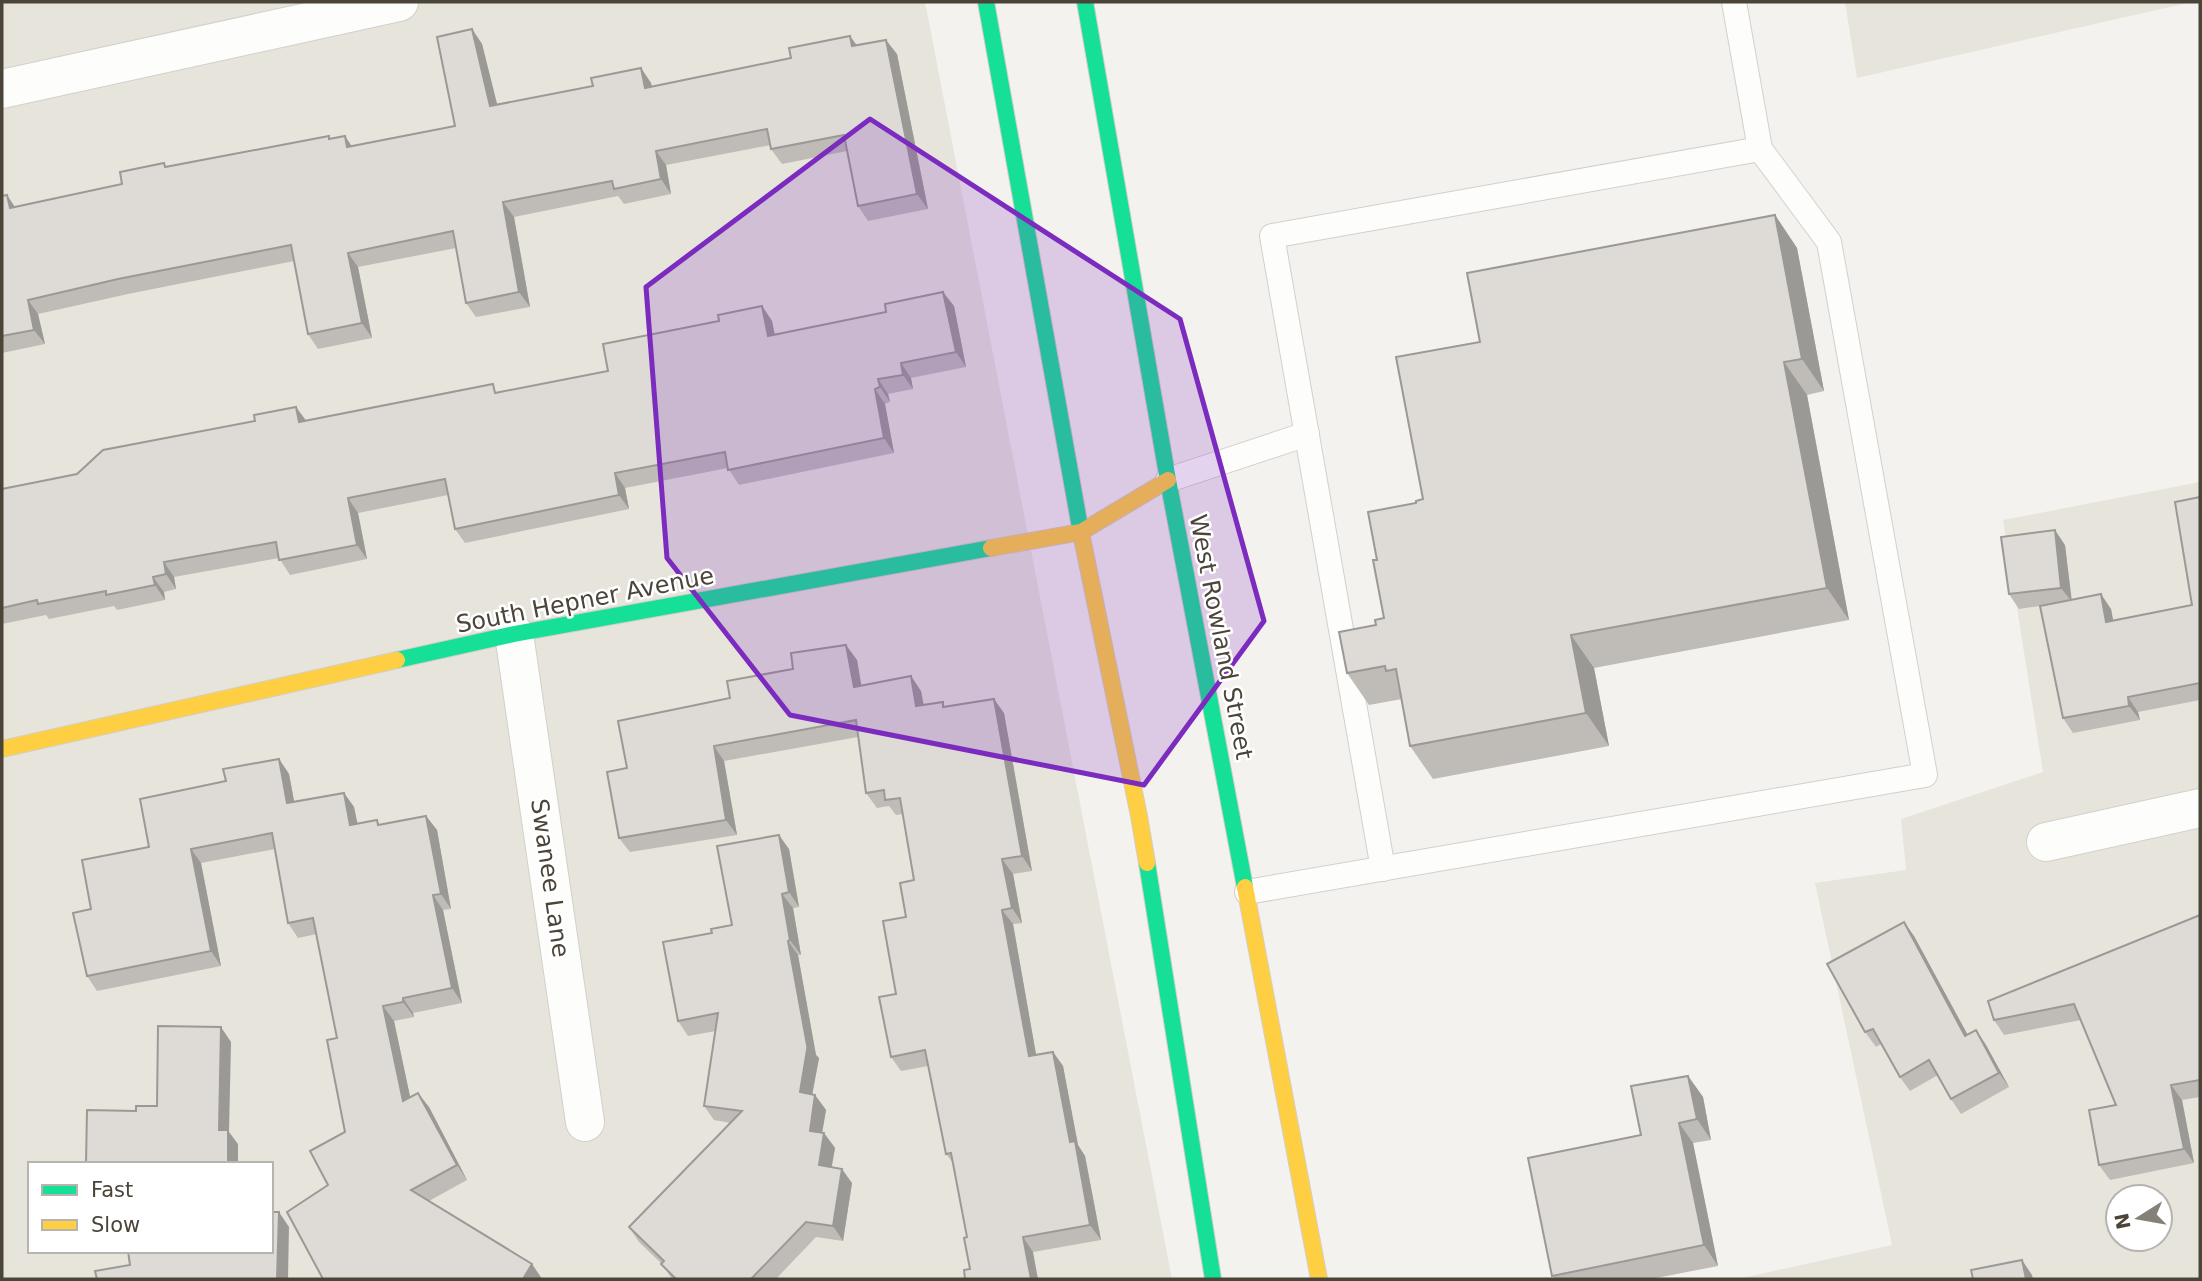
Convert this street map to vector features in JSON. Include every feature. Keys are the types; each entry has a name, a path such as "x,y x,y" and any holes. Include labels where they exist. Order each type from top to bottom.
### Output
{"main road":[{"path":"986,2 1081,532 1139,816 1213,1279"},
{"name":"West Rowland Street","path":"1085,2 1168,480 1319,1279"},
{"name":"South Hepner Avenue","path":"2,749 514,634 1081,532 1168,480"}],"street":[{"path":"2,89 399,2"},
{"name":"Swanee Lane","path":"514,634 585,1122"},
{"path":"2046,842 2200,808"}],"lane":[{"path":"1247,892 1925,775 1829,242 1760,149 1734,2"},
{"path":"1383,869 1272,236 1760,149"},
{"path":"1168,480 1307,433"}],"highlighted area":[{"path":"870,119 1180,319 1264,621 1144,785 790,715 667,558 646,287"}],"shaded area":[{"path":"2,2 925,2 1172,1279 2,1279"},
{"path":"1845,2 2192,2 1857,78"},
{"path":"2200,482 2200,1279 1737,1279 1892,1245 1815,883 1906,870 1901,819 2043,772 2003,520"}],"building":[{"path":"472,29 490,106 593,86 591,78 641,68 645,88 791,58 789,48 850,36 852,46 886,40 917,194 858,206 844,135 771,149 767,129 656,151 661,179 614,189 612,181 503,202 519,292 466,303 453,231 348,253 362,323 308,334 291,245 118,279 28,300 34,330 2,336 2,196 7,195 10,208 122,184 120,172 164,163 165,167 329,136 329,139 345,136 347,147 455,126 437,37"},
{"path":"1775,215 1802,359 1784,362 1827,588 1571,635 1586,713 1410,746 1396,669 1386,671 1385,666 1347,673 1339,632 1376,625 1375,620 1384,618 1373,560 1377,560 1368,512 1416,503 1423,499 1396,357 1480,342 1467,273"},
{"path":"943,292 956,352 901,363 903,375 878,379 880,387 875,389 884,438 728,470 725,452 615,473 619,495 455,529 445,479 348,498 357,545 279,560 276,542 164,562 166,574 153,577 155,585 38,604 37,600 2,608 2,489 77,474 103,450 255,421 254,415 296,407 299,422 493,384 495,393 608,371 603,344 719,321 718,315 762,306 768,336 886,312 885,304"},
{"path":"2200,497 2200,683 2128,697 2129,706 2063,718 2040,606 2101,594 2106,622 2192,605 2175,502"},
{"path":"2055,530 2061,588 2009,594 2001,537"},
{"path":"846,645 854,687 911,676 916,706 943,702 943,707 994,699 1022,856 1002,859 1012,908 1002,910 1029,1056 1053,1052 1070,1142 1075,1141 1090,1225 1023,1237 1031,1279 965,1279 964,1270 970,1269 964,1238 967,1237 951,1153 946,1154 925,1050 891,1057 879,997 896,994 883,921 906,917 900,883 914,880 900,798 885,800 884,790 866,793 856,720 714,746 726,820 619,838 607,772 627,768 618,721 730,698 727,681 793,669 791,653"},
{"path":"279,759 287,803 344,793 350,825 377,820 378,825 426,816 441,894 433,895 452,988 403,998 403,1002 383,1006 403,1101 418,1093 457,1165 411,1190 532,1264 523,1279 323,1279 287,1212 328,1185 310,1151 345,1132 327,1040 337,1038 313,918 288,923 272,833 191,849 211,951 87,976 73,913 91,909 82,860 149,847 140,799 226,781 223,769"},
{"path":"779,835 789,892 782,894 790,940 788,941 808,1044 800,1092 815,1095 810,1131 824,1133 819,1165 842,1169 833,1226 806,1222 751,1279 676,1279 661,1264 664,1261 629,1227 742,1111 704,1106 718,1013 678,1021 663,942 712,933 711,929 732,925 717,846"},
{"path":"2200,915 2200,1080 2171,1085 2184,1149 2099,1165 2089,1110 2116,1105 2074,1004 1994,1020 1988,1001"},
{"path":"1904,922 1965,1036 1976,1030 1999,1073 1951,1099 1929,1060 1900,1077 1873,1029 1865,1032 1827,964"},
{"path":"158,1026 221,1027 219,1130 228,1130 228,1162 86,1162 87,1110 136,1111 136,1106 157,1106"},
{"path":"1688,1076 1697,1119 1679,1123 1704,1245 1552,1276 1528,1158 1641,1135 1631,1086"},
{"path":"273,1212 279,1212 277,1279 97,1279 95,1271 130,1265 128,1253 273,1253"},
{"path":"2022,1260 2026,1279 1973,1279 1971,1270"}],"traffic: fast":[{"path":"986,2 1081,533"},
{"path":"1085,2 1168,480 1245,887"},
{"path":"397,660 514,634 991,548"},
{"path":"1147,863 1213,1279"}],"traffic: slow":[{"path":"991,548 1081,532 1168,480"},
{"path":"1081,533 1147,863"},
{"path":"2,749 397,660"},
{"path":"1245,887 1319,1279"}]}
